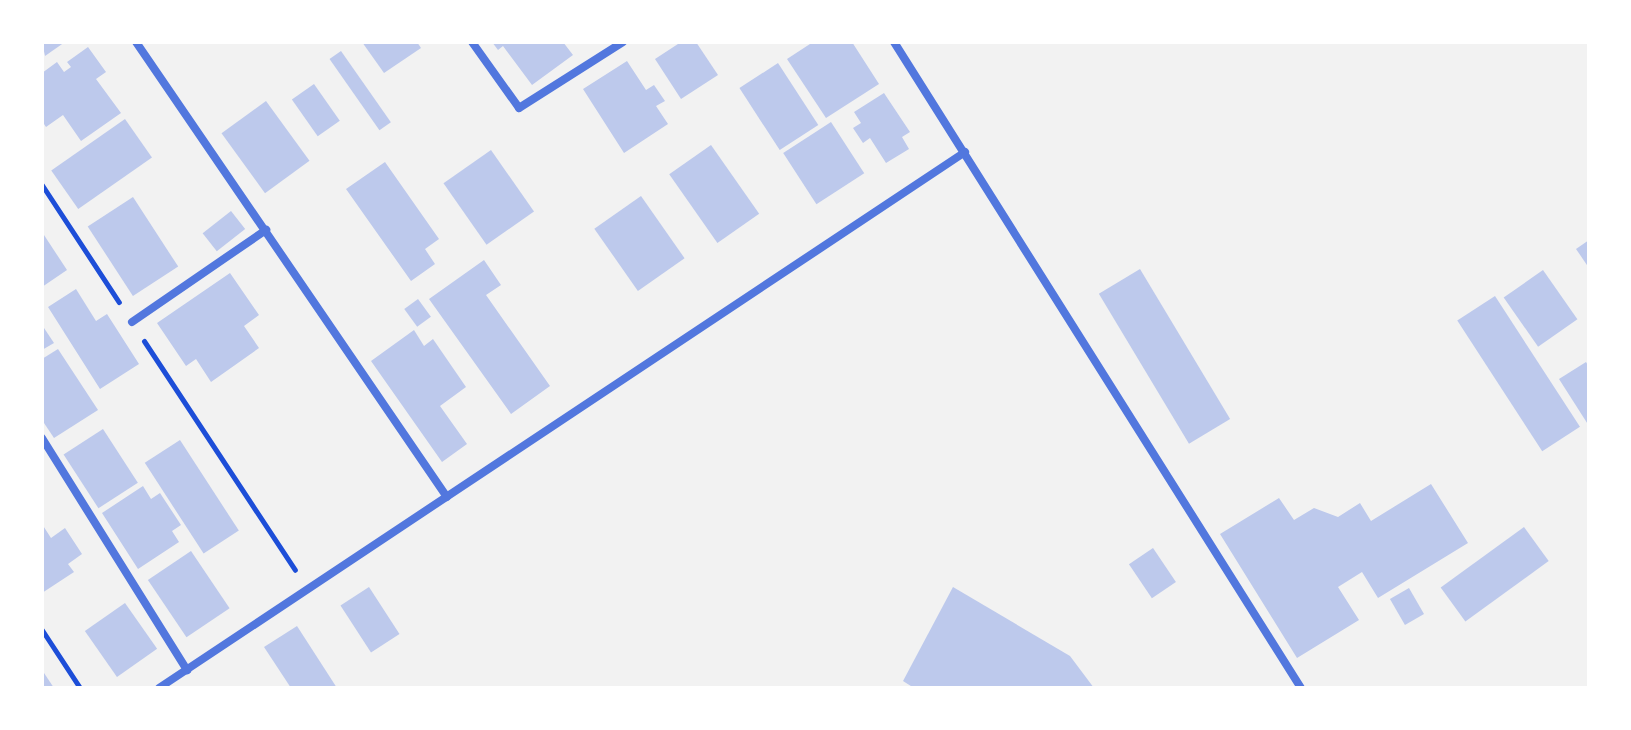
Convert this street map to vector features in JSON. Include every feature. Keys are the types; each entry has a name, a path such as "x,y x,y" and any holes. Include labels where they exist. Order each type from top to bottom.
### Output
{"street":[{"path":"136,42 447,497"},
{"path":"472,42 519,108 623,42"},
{"path":"894,42 1301,688"},
{"path":"159,688 965,152"},
{"path":"132,322 266,230"},
{"path":"42,438 187,670"}],"path":[{"path":"42,185 308,591"},
{"path":"42,630 80,688"}],"building":[{"path":"42,42 65,42 45,56"},
{"path":"362,42 417,42 421,48 384,73"},
{"path":"492,42 563,42 573,55 532,85 503,46 498,50"},
{"path":"681,42 696,42 718,75 681,99 655,59"},
{"path":"813,42 852,42 879,84 826,118 787,59"},
{"path":"88,47 106,72 96,79 121,113 81,141 63,115 46,127 42,121 42,73 57,62 64,72 71,67 67,62"},
{"path":"341,51 391,122 379,130 330,59"},
{"path":"627,61 646,90 654,85 665,101 656,106 668,124 624,153 583,89"},
{"path":"778,63 818,125 780,150 739,88"},
{"path":"314,84 340,121 318,136 292,99"},
{"path":"884,93 910,132 902,137 909,149 886,163 870,138 863,143 853,128 861,123 854,112"},
{"path":"266,101 309,161 265,193 222,133"},
{"path":"125,119 152,158 78,209 51,171"},
{"path":"831,122 864,173 816,204 783,153"},
{"path":"711,145 759,214 717,243 669,174"},
{"path":"491,150 534,211 487,245 443,183"},
{"path":"385,162 439,239 425,249 435,264 411,281 346,189"},
{"path":"641,196 685,258 638,291 594,229"},
{"path":"133,197 178,267 133,296 88,226"},
{"path":"231,211 245,229 217,251 203,233"},
{"path":"42,232 67,270 42,287"},
{"path":"1589,240 1589,268 1576,249"},
{"path":"484,260 501,285 486,295 550,386 511,414 429,299"},
{"path":"1140,269 1230,419 1189,444 1099,294"},
{"path":"1543,270 1577,319 1538,347 1504,298"},
{"path":"230,273 259,315 244,326 259,348 211,382 196,359 186,366 157,323"},
{"path":"76,289 96,321 107,314 139,364 100,389 48,307"},
{"path":"1495,296 1580,427 1542,451 1457,321"},
{"path":"418,299 431,317 417,327 404,309"},
{"path":"42,325 54,343 42,350"},
{"path":"414,330 424,346 433,339 466,387 440,406 467,444 442,462 371,361"},
{"path":"58,349 98,410 54,438 42,420 42,359"},
{"path":"1586,362 1589,367 1589,426 1559,379"},
{"path":"103,429 138,483 98,508 64,455"},
{"path":"180,440 239,531 204,553 145,463"},
{"path":"1431,484 1468,543 1378,598 1362,572 1338,587 1359,620 1297,658 1220,534 1279,498 1294,520 1314,508 1338,517 1360,503 1371,521"},
{"path":"143,486 151,499 160,493 181,525 172,531 179,542 138,569 102,513"},
{"path":"42,524 51,538 65,528 82,554 68,564 74,572 42,593"},
{"path":"1524,527 1549,561 1465,622 1441,588"},
{"path":"1153,548 1176,582 1152,598 1129,564"},
{"path":"191,551 230,608 186,637 148,580"},
{"path":"369,587 399,634 371,652 340,606"},
{"path":"953,587 1070,656 1094,688 914,688 903,681"},
{"path":"1409,588 1424,614 1405,625 1390,599"},
{"path":"125,603 157,649 117,677 85,631"},
{"path":"297,626 337,688 291,688 264,647"},
{"path":"42,670 54,688 42,688"}]}
